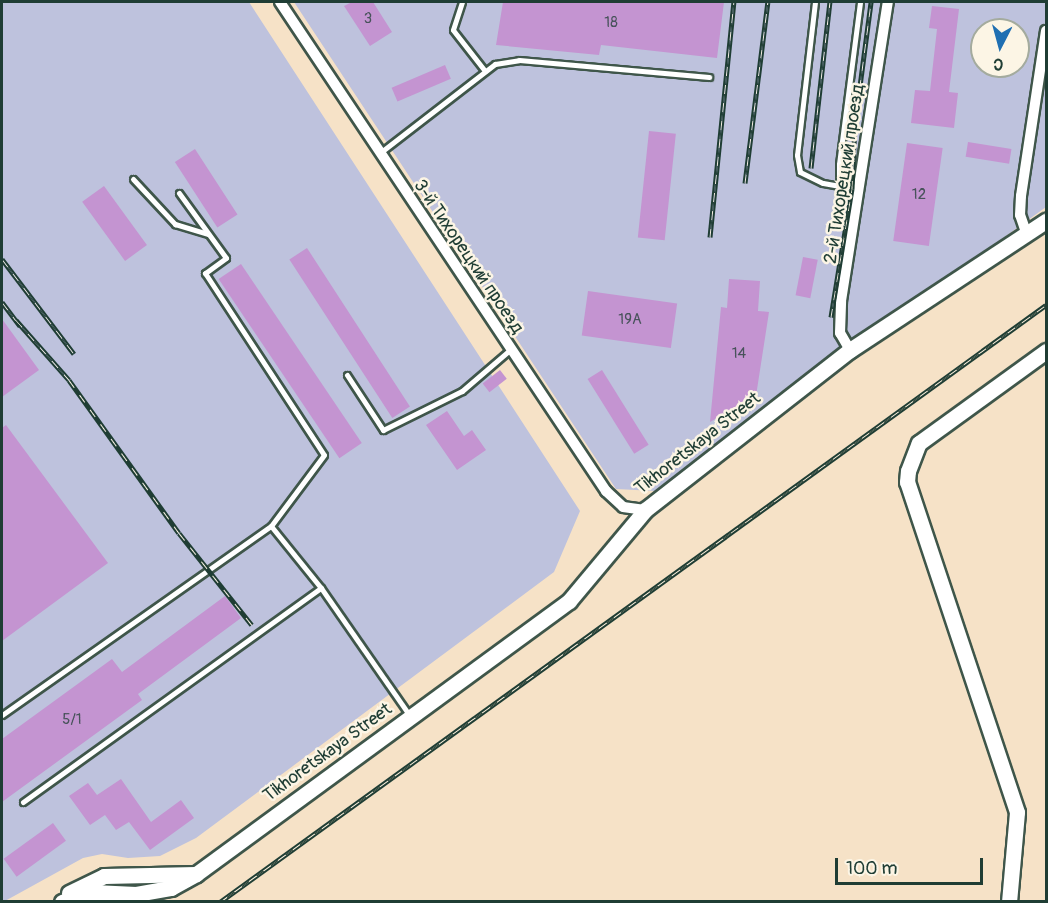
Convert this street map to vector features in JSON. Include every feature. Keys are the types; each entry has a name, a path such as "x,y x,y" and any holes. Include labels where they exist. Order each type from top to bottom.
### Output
{"street":[{"name":"3-й Тихорецкий проезд","path":"280,2 606,492 623,507 645,510"},
{"name":"2-й Тихорецкий проезд","path":"850,350 840,333 841,301 860,194 888,2"},
{"path":"1027,235 1020,215 1021,196 1047,31"},
{"name":"Tikhoretskaya Street","path":"61,902 93,892 136,894 171,888 196,874 569,601 645,510 850,350 1047,221"},
{"path":"1010,902 1017,812 908,482 908,471 919,443 1047,351"},
{"name":"Tikhoretskaya Street","path":"61,902 76,886 104,876 136,872 196,874"}],"lane":[{"path":"462,2 453,30 485,71"},
{"path":"815,2 797,155 800,172 823,183 850,188"},
{"path":"860,2 839,164 839,178 860,194"},
{"path":"379,153 495,64 519,60 709,76"},
{"path":"133,179 175,224 209,235"},
{"path":"2,715 271,526 324,455 205,273 226,258 179,193"},
{"path":"347,375 383,430 462,391 510,349"},
{"path":"271,526 321,588 411,717"},
{"path":"23,802 321,588"}],"shaded area":[{"path":"2,2 249,2 580,511 554,572 196,838 160,856 128,858 102,854 83,858 2,902"},
{"path":"294,2 1046,2 1046,207 655,491 616,489"}],"building":[{"path":"352,2 373,2 392,32 370,46 344,6"},
{"path":"503,2 724,2 717,58 601,45 599,55 496,45"},
{"path":"932,6 959,9 949,92 958,93 954,128 911,123 915,90 930,91 937,29 929,28"},
{"path":"445,65 451,79 397,101 392,88"},
{"path":"649,131 676,134 665,240 638,237"},
{"path":"968,142 1011,149 1009,164 966,157"},
{"path":"907,143 943,148 929,246 893,241"},
{"path":"195,149 237,214 217,227 175,162"},
{"path":"104,186 147,245 125,261 82,202"},
{"path":"307,248 410,407 392,418 289,259"},
{"path":"803,257 818,260 810,298 796,295"},
{"path":"241,264 362,443 339,458 219,279"},
{"path":"729,279 760,281 758,311 769,312 756,396 710,422 721,307 727,308"},
{"path":"588,291 677,304 671,348 582,336"},
{"path":"2,319 39,370 2,397"},
{"path":"500,370 507,379 489,392 483,384"},
{"path":"602,370 649,445 634,454 588,379"},
{"path":"447,411 464,436 472,430 486,450 457,470 426,425"},
{"path":"6,425 108,563 2,641 2,428"},
{"path":"225,596 241,618 138,694 142,700 2,802 2,739 112,659 122,672"},
{"path":"121,779 151,822 181,800 194,818 150,850 129,822 116,830 105,815 90,825 69,796 88,783 97,795"},
{"path":"53,823 66,841 17,877 4,859"}],"railway":[{"path":"710,237 734,2"},
{"path":"745,183 768,2"},
{"path":"811,168 830,2"},
{"path":"831,317 852,189 855,124 871,2"},
{"path":"2,259 74,354"},
{"path":"2,302 20,326"},
{"path":"220,902 1046,305"},
{"path":"16,320 69,380 179,533 252,625"}]}
